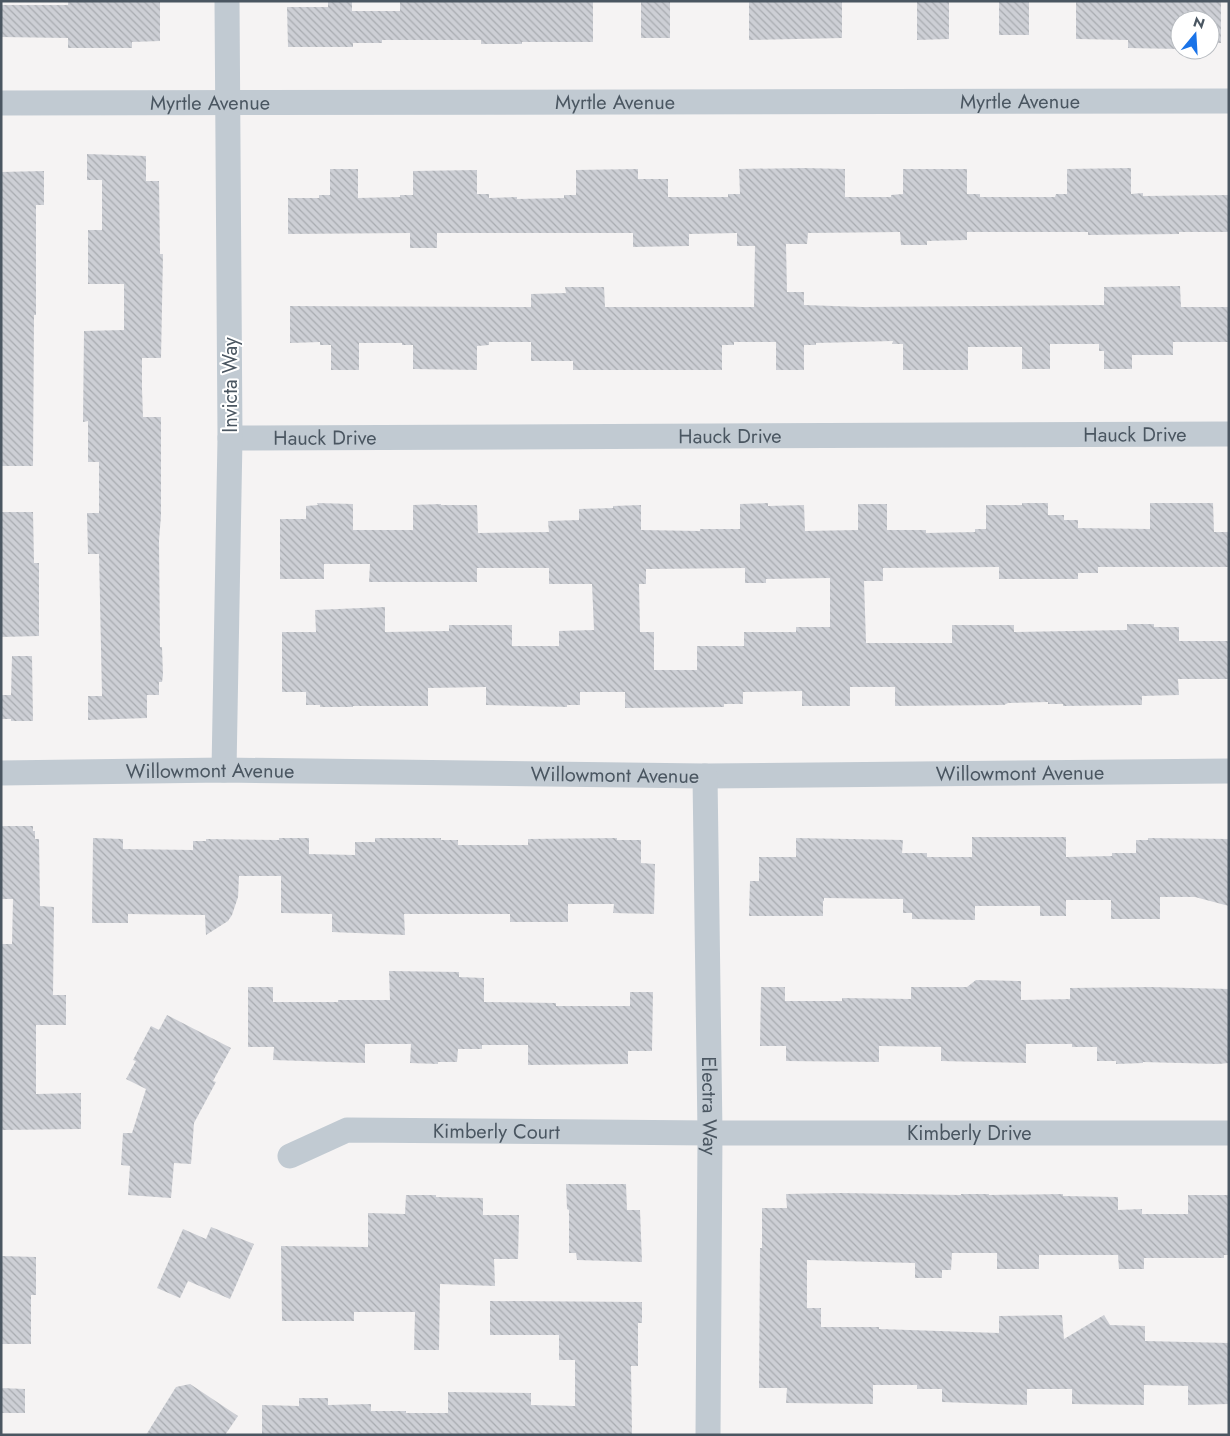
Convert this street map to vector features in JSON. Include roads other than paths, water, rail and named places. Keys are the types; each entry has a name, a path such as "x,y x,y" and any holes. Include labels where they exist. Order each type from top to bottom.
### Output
{"street":[{"name":"Invicta Way","path":"224,770 230,438 227,1"},
{"name":"Myrtle Avenue","path":"1,103 1229,101"},
{"name":"Hauck Drive","path":"230,438 1229,434"},
{"name":"Willowmont Avenue","path":"1,773 224,770 705,776 1229,771"},
{"name":"Electra Way","path":"705,776 710,1133 708,1435"},
{"name":"Kimberly Court","path":"290,1156 347,1130 710,1133"},
{"name":"Kimberly Drive","path":"710,1133 1229,1133"}]}
